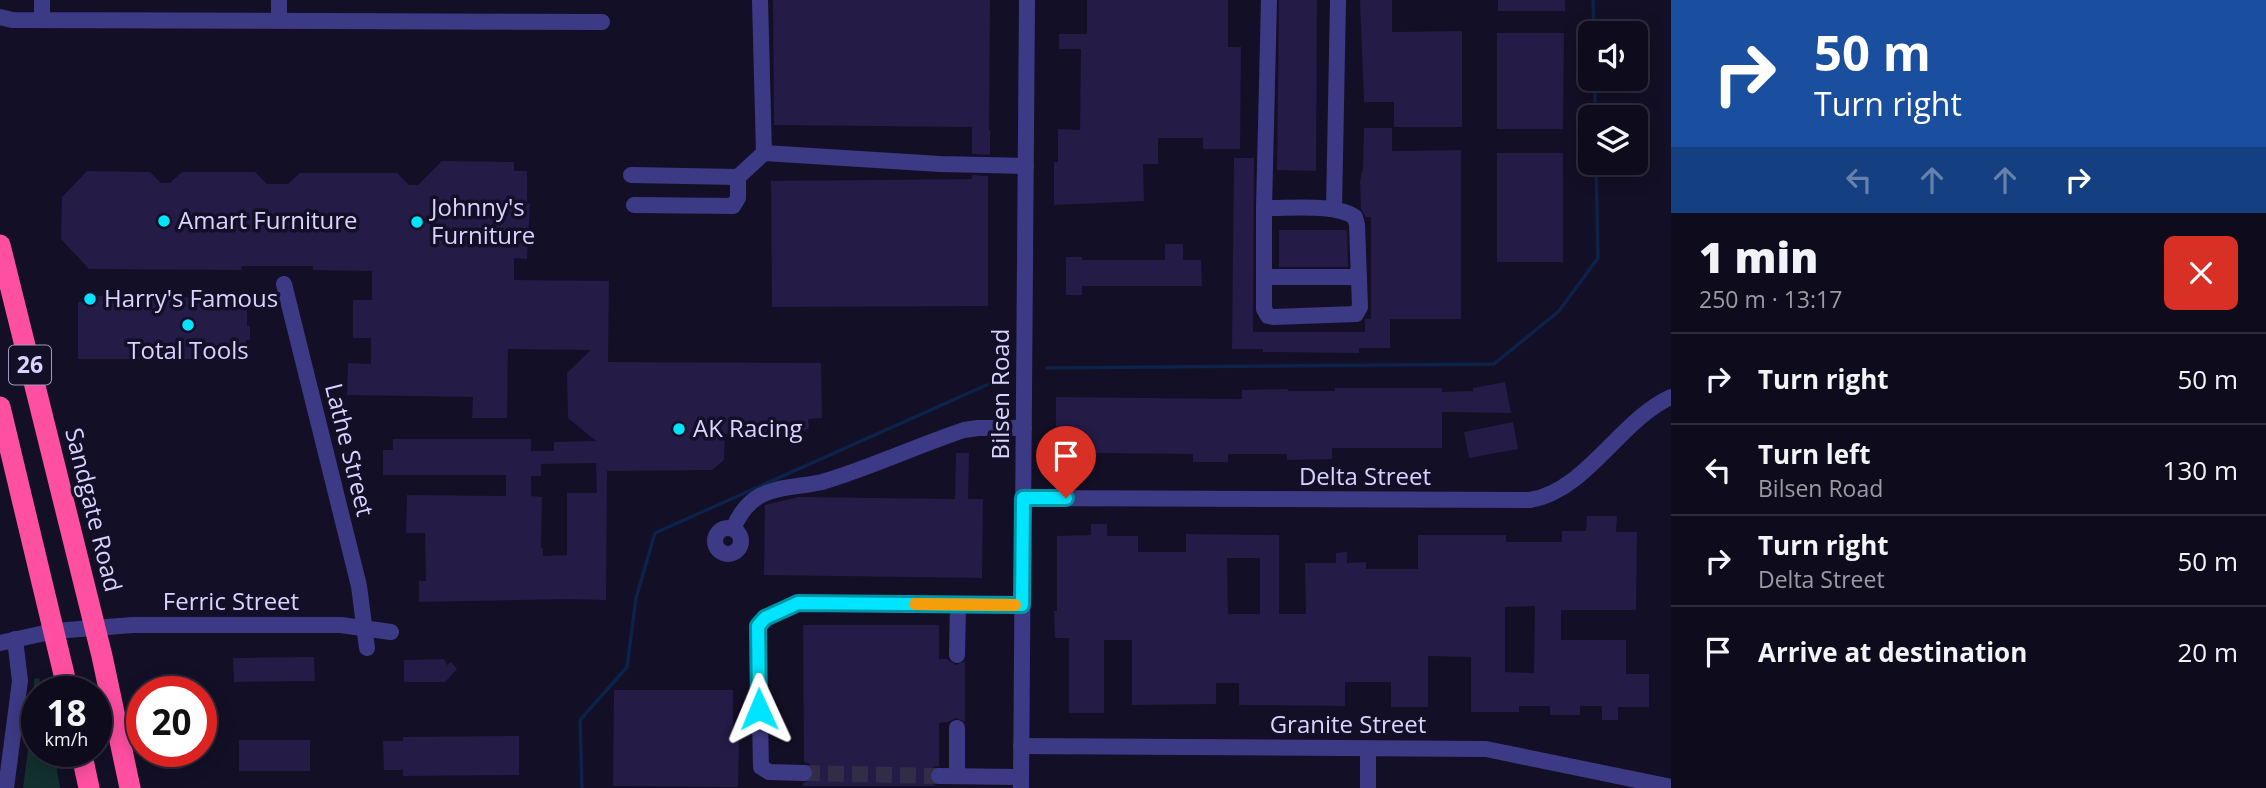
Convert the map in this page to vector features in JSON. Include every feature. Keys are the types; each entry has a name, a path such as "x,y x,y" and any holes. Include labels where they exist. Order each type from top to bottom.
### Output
{"highway":[{"name":"Sandgate Road","path":"0,245 94,627 130,788"},
{"name":"26","path":"0,407 64,676"},
{"path":"84,767 89,788"}],"street":[{"path":"42,0 42,19"},
{"path":"279,0 279,20"},
{"path":"760,0 764,153"},
{"name":"Bilsen Road","path":"1021,782 1027,0"},
{"path":"1264,208 1334,209 1347,212 1356,219 1360,307 1356,314 1273,317 1268,316 1264,309 1264,208 1269,0"},
{"path":"1334,209 1338,0"},
{"path":"4,20 602,22"},
{"path":"631,175 738,177 764,153 940,164 1026,166"},
{"path":"634,205 733,206 738,198 738,177"},
{"path":"1264,276 1359,277"},
{"name":"Lathe Street","path":"284,284 359,586 367,648"},
{"name":"Delta Street","path":"1023,498 1539,498 1566,486 1650,410 1671,397"},
{"path":"733,529 745,509 756,498 768,493 828,480 964,430 1024,428"},
{"path":"803,773 769,772 761,767 758,626 761,621 798,603 1022,605"},
{"path":"957,655 958,604"},
{"name":"Ferric Street","path":"7,641 54,631 94,627 341,625 391,632"},
{"path":"6,788 20,681 7,641"},
{"path":"957,728 957,776"},
{"name":"Granite Street","path":"1021,746 1486,749 1670,782"},
{"path":"1368,749 1368,788"},
{"path":"939,776 1021,782"}],"green space":[{"path":"26,767 57,767 60,788 23,788"}],"building":[{"path":"773,0 990,0 990,155 972,154 972,127 774,125"},
{"path":"1087,0 1228,0 1228,47 1241,47 1240,149 1203,149 1203,138 1158,138 1158,164 1143,164 1144,201 1054,205 1054,162 1058,162 1058,129 1080,130 1081,49 1059,49 1059,34 1087,34"},
{"path":"1279,0 1317,0 1316,171 1277,170"},
{"path":"1360,0 1392,0 1392,32 1462,31 1462,127 1394,127 1394,102 1364,102"},
{"path":"1498,0 1565,0 1565,11 1498,11"},
{"path":"1497,33 1564,33 1563,129 1497,129"},
{"path":"1364,128 1392,128 1392,151 1461,150 1461,319 1390,319 1390,348 1359,348 1359,353 1232,349 1234,158 1254,158 1253,332 1365,332 1365,319 1371,319 1371,217 1366,217 1361,209"},
{"path":"1497,153 1563,153 1563,262 1497,262"},
{"path":"442,161 514,162 514,171 527,171 527,204 530,203 527,259 514,258 514,280 609,281 608,362 821,363 822,418 808,419 809,428 798,435 725,434 724,460 712,470 607,471 606,600 419,602 419,581 426,581 425,533 406,533 407,495 506,496 506,475 383,475 383,450 393,450 393,439 531,439 531,451 554,451 554,442 596,441 568,418 567,373 591,350 508,349 507,418 472,418 473,397 347,395 348,363 371,364 371,338 353,338 353,300 372,300 372,271 313,270 313,266 242,266 241,270 89,269 61,239 62,197 87,171 150,172 161,183 170,183 182,172 255,172 267,184 288,184 300,173 397,173 409,185 418,185","holes":["596,463 597,493 567,493 567,555 543,556 542,497 531,496 531,476 541,476 541,464"]},
{"path":"972,175 988,176 988,306 772,307 771,181 972,179"},
{"path":"1279,230 1347,230 1348,267 1279,267"},
{"path":"1165,244 1183,244 1183,260 1201,260 1202,286 1082,286 1082,295 1066,295 1066,257 1082,257 1082,260 1165,260"},
{"path":"94,296 247,298 250,340 246,340 246,359 78,359 78,302 94,302"},
{"path":"1505,382 1511,413 1442,412 1442,448 1332,448 1332,459 1287,460 1287,454 1228,454 1228,462 1193,462 1193,454 1096,453 1096,457 1056,457 1056,397 1242,399 1242,390 1442,388 1442,392 1473,391 1473,388"},
{"path":"1513,422 1518,449 1469,458 1464,432"},
{"path":"956,453 969,453 968,499 983,499 982,578 764,575 765,505 798,497 955,499"},
{"path":"1587,516 1617,516 1616,532 1637,532 1636,610 1561,610 1561,640 1626,640 1626,674 1649,674 1649,707 1618,707 1618,720 1602,720 1602,706 1580,706 1580,715 1550,715 1550,706 1519,706 1519,712 1471,712 1471,657 1428,656 1428,707 1391,707 1391,682 1345,682 1345,706 1239,705 1239,683 1216,683 1216,704 1132,705 1132,640 1104,640 1104,713 1069,713 1069,638 1055,638 1057,536 1091,535 1091,524 1107,524 1107,536 1138,536 1138,552 1186,552 1186,534 1279,535 1279,614 1306,614 1305,563 1336,563 1336,553 1347,552 1347,563 1366,562 1366,569 1418,569 1418,535 1506,535 1506,542 1562,542 1562,531 1586,531","holes":["1227,558 1260,558 1260,614 1228,614","1535,606 1534,673 1505,672 1505,607"]},
{"path":"803,625 939,625 939,659 947,659 956,665 965,661 965,722 956,718 939,723 939,766 933,767 929,775 930,782 936,786 803,786 803,783 813,779 814,773 810,764 804,762"},
{"path":"314,657 315,681 234,682 233,658"},
{"path":"444,659 447,665 451,662 457,669 445,682 404,682 404,660"},
{"path":"614,690 733,690 733,736 739,736 738,787 613,786"},
{"path":"519,736 519,775 403,776 403,770 384,770 383,741 403,741 403,737"},
{"path":"239,740 310,740 310,771 239,771"}],"waterway":[{"path":"1593,0 1594,21"},
{"path":"1595,91 1595,105"},
{"path":"1047,368 1494,364 1559,311 1598,258 1596,175"},
{"path":"582,788 580,720 627,667 636,598 655,533 1000,379"}],"tunnel":[{"path":"804,773 939,776"}],"slow traffic":[{"path":"915,604 1015,605"}],"place":[{"name":"Amart Furniture","path":"164,221"},
{"name":"Johnny's Furniture","path":"417,222"},
{"name":"Harry's Famous","path":"90,299"},
{"name":"Total Tools","path":"188,325"},
{"name":"AK Racing","path":"679,429"}],"route":[{"path":"759,709 758,626 765,618 798,603 1022,605 1023,498 1066,498"}]}
